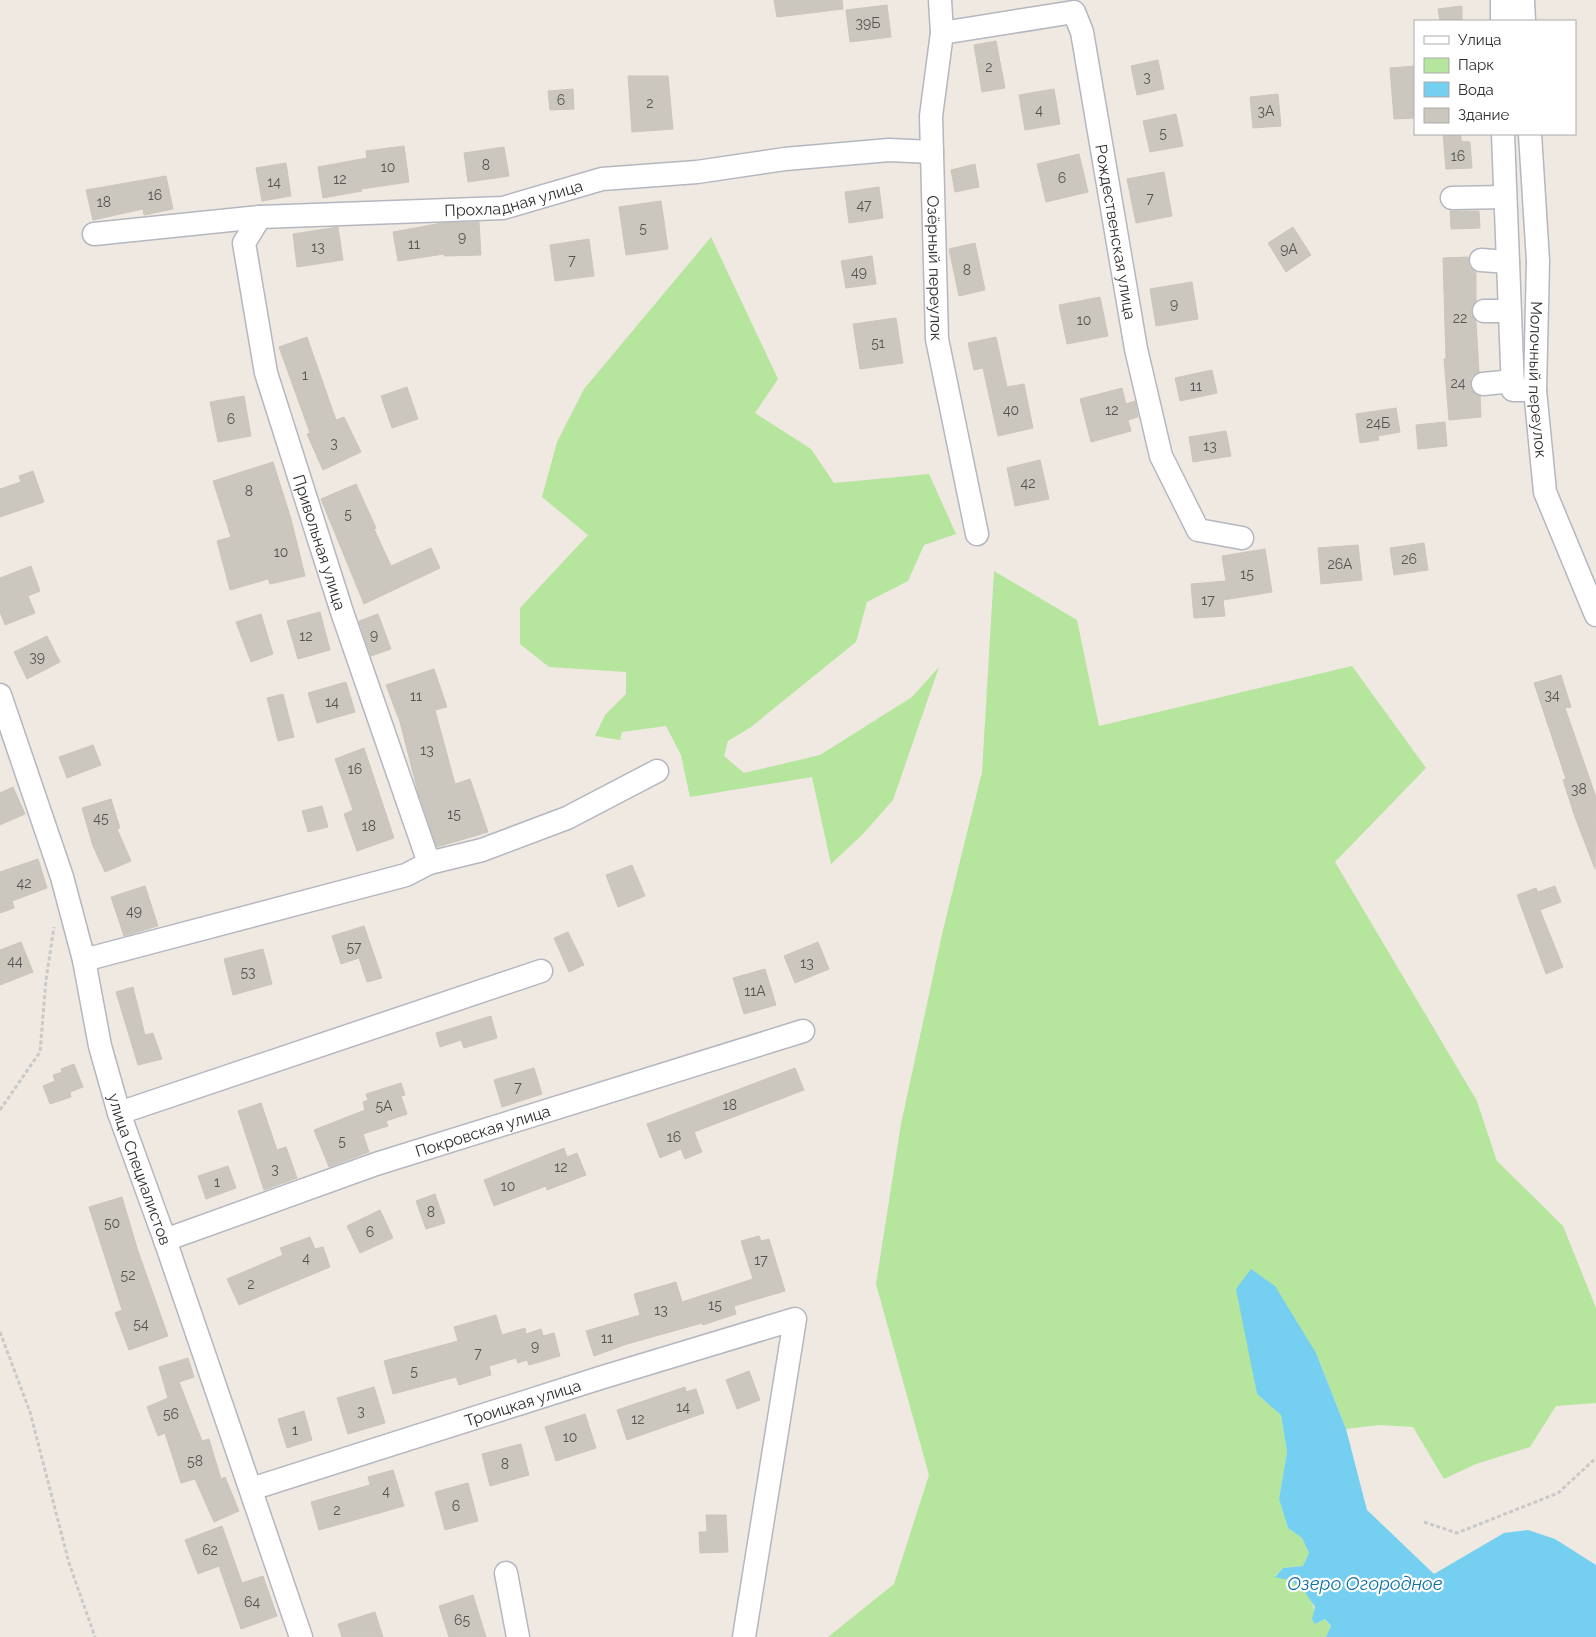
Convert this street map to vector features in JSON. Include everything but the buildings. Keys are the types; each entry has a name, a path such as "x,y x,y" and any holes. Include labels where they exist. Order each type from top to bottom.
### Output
{"street":[{"name":"Озёрный переулок","path":"940,0 942,33 930,116 937,338 977,534"},
{"path":"1502,0 1502,20"},
{"path":"1523,0 1524,20"},
{"name":"Рождественская улица","path":"942,33 1074,12 1082,32 1136,349 1161,456 1198,530 1242,538"},
{"path":"1503,135 1513,390 1535,390"},
{"name":"Молочный переулок","path":"1530,135 1538,261 1535,390 1545,492 1596,615"},
{"name":"Прохладная улица","path":"94,234 260,217 503,208 602,179 697,172 785,159 870,152 932,152"},
{"path":"1452,198 1504,197"},
{"name":"Привольная улица","path":"260,217 244,244 266,373 342,612 429,863"},
{"path":"1481,260 1508,262"},
{"path":"1484,311 1509,311"},
{"path":"1483,384 1513,381"},
{"name":"улица Специалистов","path":"0,695 62,877 84,960 100,1046 119,1113 165,1240 301,1637"},
{"path":"84,960 406,874 429,863 482,850 567,818 657,771"},
{"path":"119,1113 541,971"},
{"name":"Покровская улица","path":"165,1240 376,1164 803,1031"},
{"name":"Троицкая улица","path":"251,1489 600,1378 795,1319 744,1637"},
{"path":"506,1573 518,1637"}],"path":[{"path":"0,1110 40,1052 45,990 55,924"},
{"path":"0,1332 30,1412 69,1562 95,1637"},
{"path":"1424,1522 1457,1533 1558,1493 1596,1458"}],"green space":[{"path":"711,237 778,379 755,413 811,449 834,483 929,474 956,534 924,545 908,581 867,602 856,642 751,727 728,741 724,756 744,773 820,755 912,697 939,667 893,800 863,834 831,864 812,777 690,797 681,755 666,726 622,732 620,740 595,736 605,715 626,694 626,672 549,667 520,644 520,608 588,535 542,497 557,442 584,389"},
{"path":"994,571 1077,620 1099,726 1352,666 1426,768 1335,862 1477,1101 1497,1161 1563,1226 1596,1308 1596,1403 1556,1406 1530,1447 1476,1464 1444,1479 1413,1427 1379,1425 1346,1429 1316,1353 1250,1354 1257,1394 1281,1415 1287,1452 1279,1499 1288,1528 1302,1538 1309,1553 1303,1566 1283,1568 1275,1576 1293,1581 1305,1592 1313,1607 1315,1624 1325,1619 1331,1627 1326,1637 828,1637 894,1584 929,1475 876,1284 901,1124 943,930 982,772"}],"water":[{"name":"Озеро Огородное","path":"1251,1269 1275,1286 1316,1353 1346,1429 1367,1510 1434,1574 1504,1533 1528,1530 1555,1539 1596,1565 1596,1637 1326,1637 1331,1626 1325,1619 1315,1624 1312,1619 1315,1607 1304,1591 1297,1587 1293,1581 1275,1577 1283,1568 1303,1566 1309,1553 1302,1538 1288,1528 1279,1499 1287,1452 1281,1415 1257,1394 1236,1289"}]}
